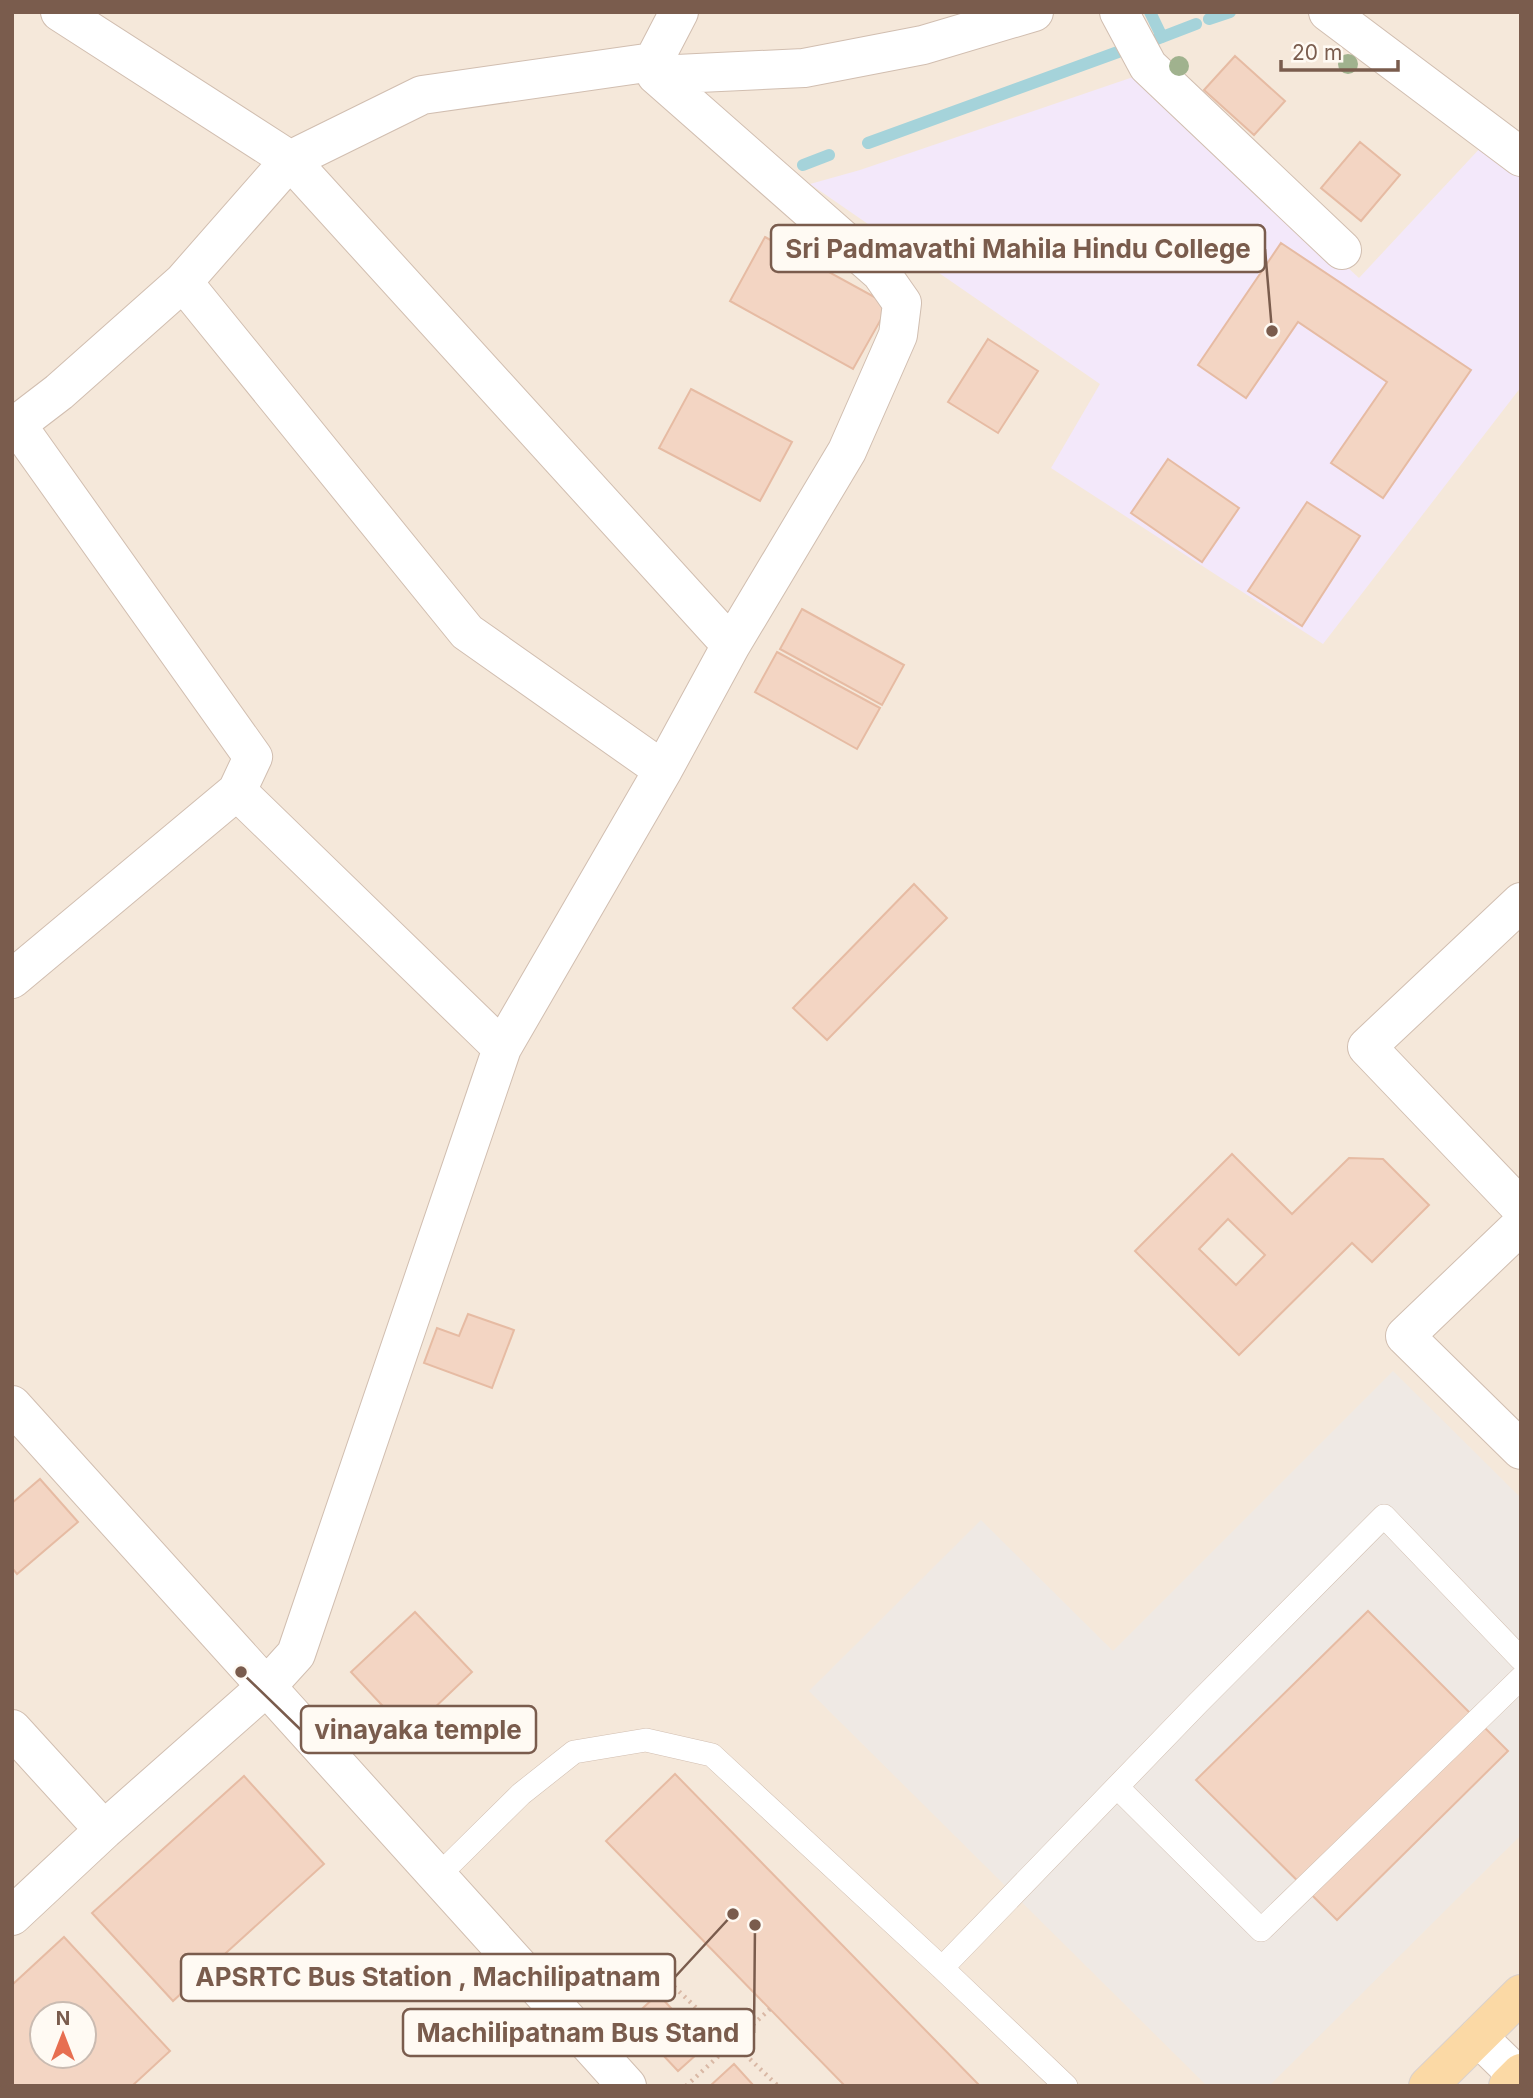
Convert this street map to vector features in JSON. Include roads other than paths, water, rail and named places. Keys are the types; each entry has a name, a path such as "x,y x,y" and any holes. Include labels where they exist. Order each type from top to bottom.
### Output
{"main road":[{"path":"1428,2086 1521,1994"}],"street":[{"path":"60,12 290,160 731,645"},
{"path":"655,69 678,12"},
{"path":"12,979 237,791 253,757 14,426 60,392 183,282 290,160 422,95 655,69 804,68 923,45 1034,12"},
{"path":"1119,12 1149,66 1342,250"},
{"path":"1328,12 1521,157"},
{"path":"12,1916 104,1830 266,1687 296,1654 502,1048 663,770 731,645 847,452 898,335 902,303 881,272 655,69"},
{"path":"183,282 467,632 663,770"},
{"path":"237,791 502,1048"},
{"path":"1521,902 1367,1047 1521,1208"},
{"path":"1521,1225 1405,1336 1521,1450"},
{"path":"12,1405 626,2086"},
{"path":"12,1729 104,1830"},
{"path":"1478,2037 1517,2079"}],"lane":[{"path":"942,1968 1384,1516 1521,1659"},
{"path":"1117,1787 1261,1930 1521,1678"},
{"path":"437,1877 521,1794 574,1752 646,1740 712,1755 1066,2086"}],"waterway":[{"path":"1150,12 1162,37"},
{"path":"1209,19 1230,12"},
{"path":"1157,39 1196,24"},
{"path":"868,143 1118,52"},
{"path":"803,165 829,155"}],"place":[{"name":"Sri Padmavathi Mahila Hindu College","path":"1272,331"},
{"name":"vinayaka temple","path":"241,1672"},
{"name":"APSRTC Bus Station , Machilipatnam","path":"733,1914"},
{"name":"Machilipatnam Bus Stand","path":"755,1925"}]}
